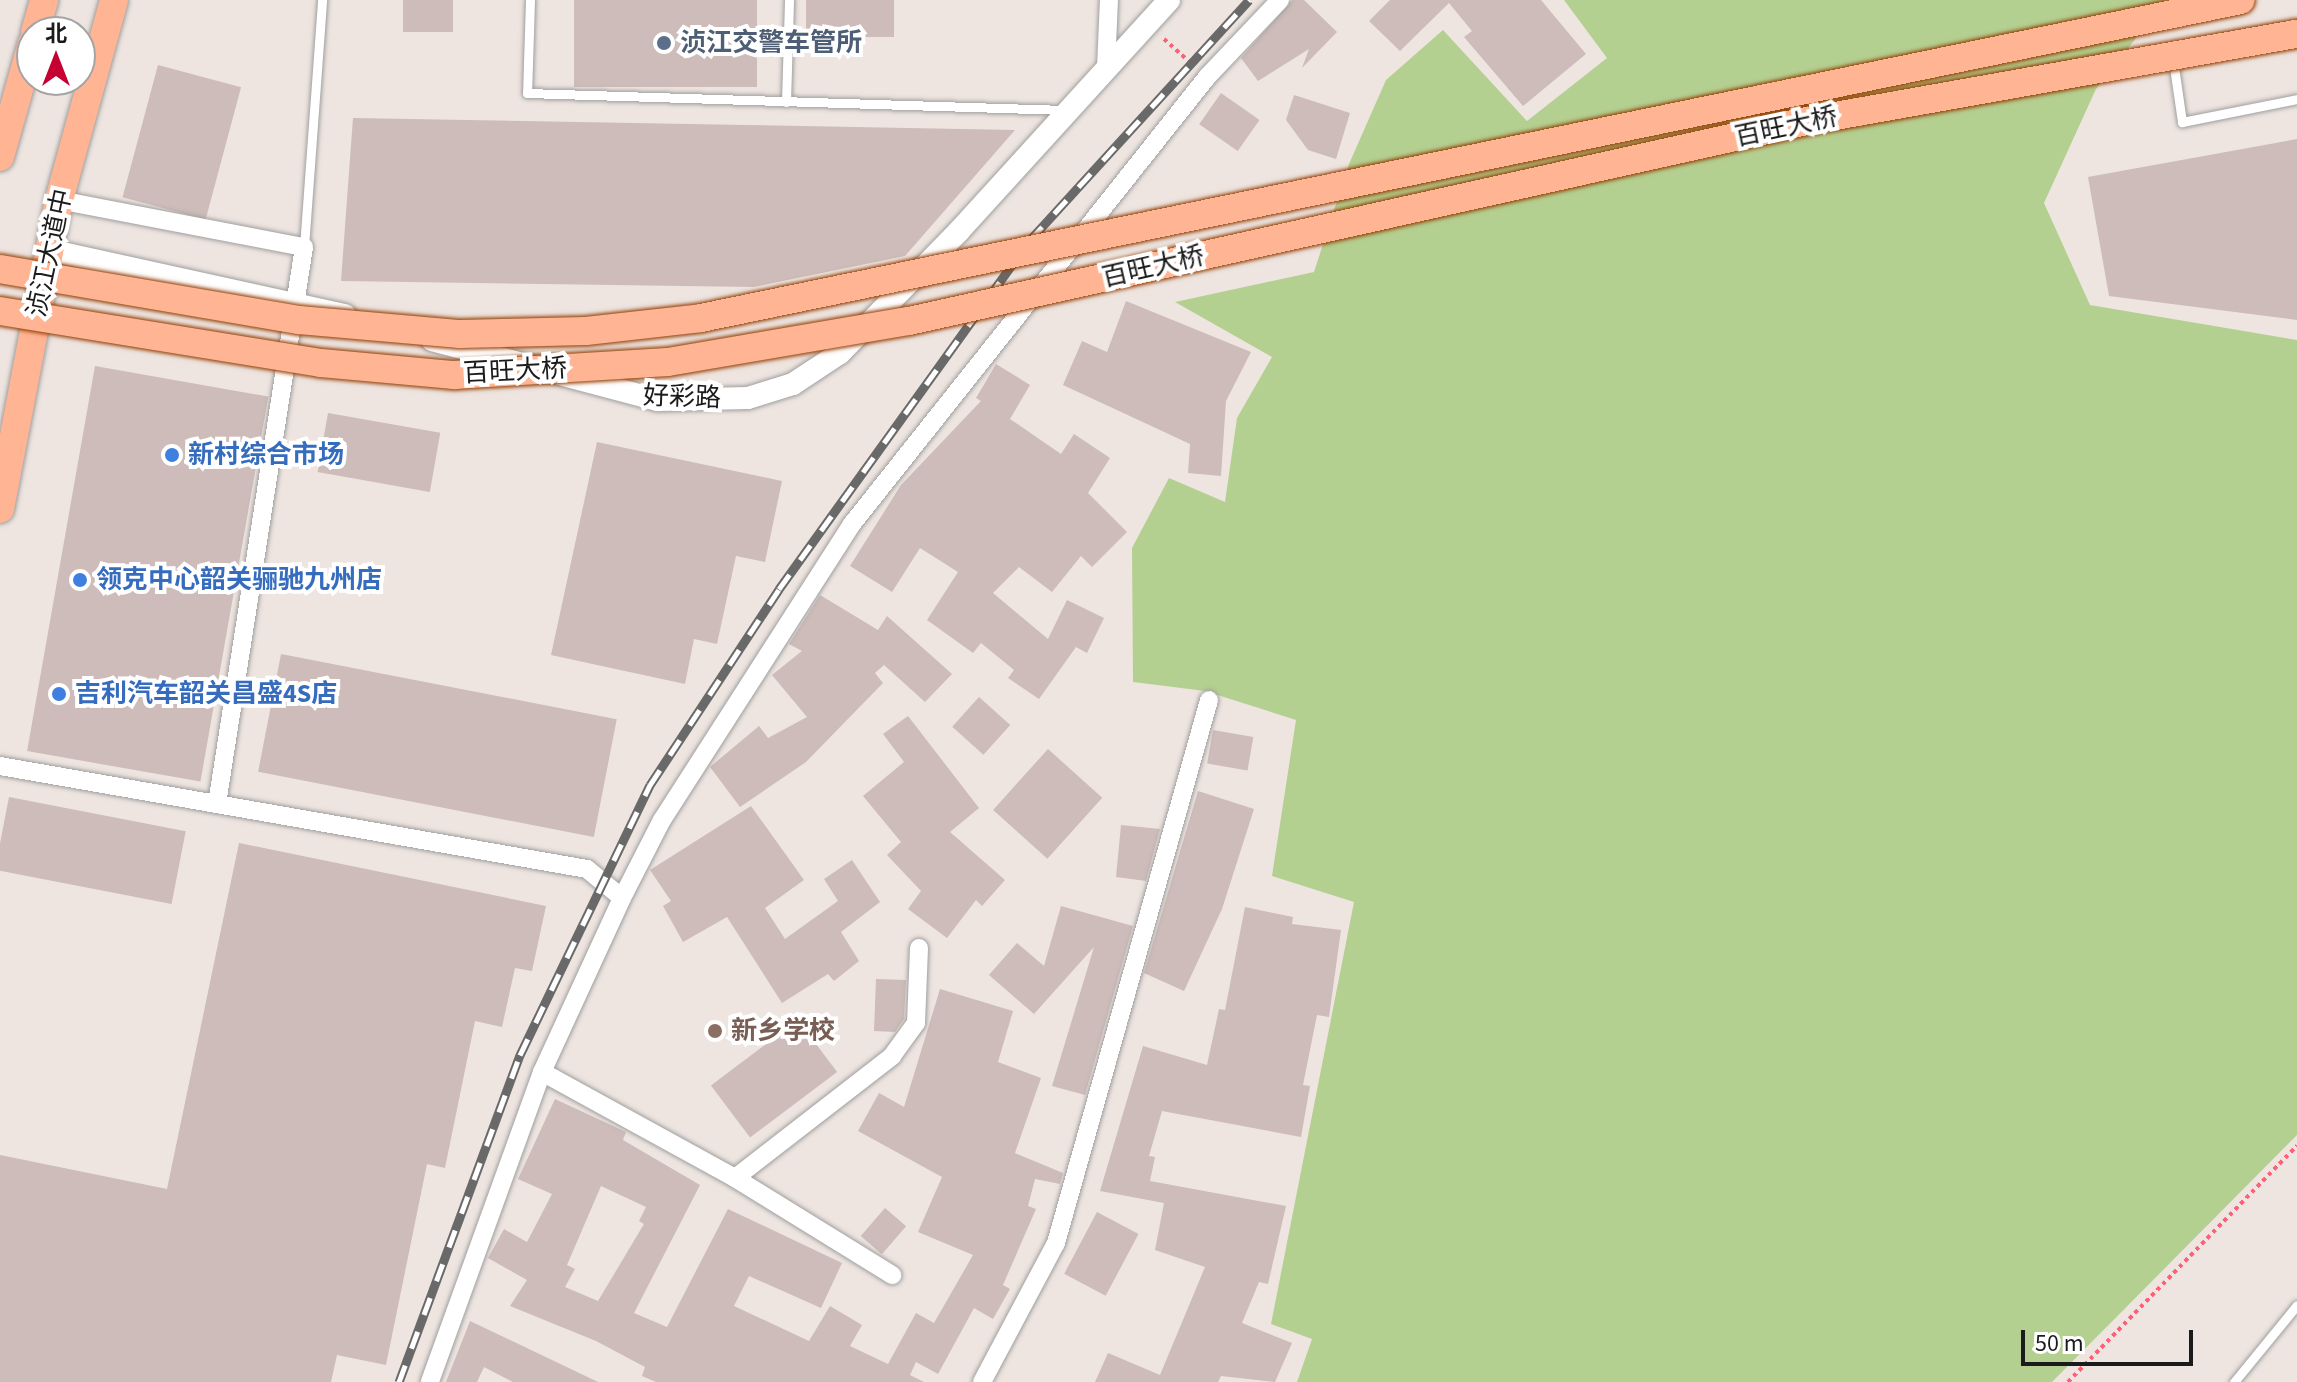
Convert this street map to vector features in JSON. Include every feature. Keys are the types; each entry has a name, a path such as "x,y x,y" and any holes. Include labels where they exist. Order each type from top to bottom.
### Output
{"main road":[{"name":"浈江大道中","path":"0,509 59,200 114,0"},
{"name":"百旺大桥","path":"0,269 299,320 460,334 586,331 701,318 2205,4 2241,0"},
{"name":"百旺大桥","path":"0,311 321,363 454,375 668,362 909,321 1807,121 2297,34"},
{"path":"0,157 17,96"}],"street":[{"path":"1106,68 1109,0"},
{"name":"好彩路","path":"49,250 296,301 614,393 658,400 748,398 793,384 840,353 1071,110 1169,0"},
{"path":"430,1382 542,1072 622,898 662,820 852,524 1207,77 1280,0"},
{"path":"59,200 304,247 217,804"},
{"path":"982,1382 1056,1243 1209,700"},
{"path":"0,766 587,869 622,898"},
{"path":"735,1178 892,1056 916,1023 919,948"},
{"path":"542,1072 735,1178 892,1275"}],"lane":[{"path":"304,247 322,0"},
{"path":"530,0 527,93 1071,110"},
{"path":"786,102 789,0"},
{"path":"2172,56 2182,122 2297,99"},
{"path":"2234,1382 2297,1305"}],"path":[{"path":"1147,25 1207,77"},
{"path":"2068,1382 2297,1146"}],"green space":[{"path":"1564,0 2166,0 2096,89 2044,203 2090,305 2297,340 2297,1135 2052,1382 1297,1382 1312,1339 1271,1324 1354,902 1272,876 1296,720 1205,691 1133,682 1132,548 1169,478 1225,502 1237,418 1272,357 1175,302 1314,272 1349,164 1386,80 1443,30 1527,121 1607,58"}],"building":[{"path":"403,0 453,0 453,32 403,32"},
{"name":"浈江交警车管所","path":"574,0 757,0 757,87 574,87"},
{"path":"806,0 894,0 894,37 806,37"},
{"path":"1292,0 1304,0 1337,32 1302,68 1309,49 1258,81 1241,58"},
{"path":"1390,0 1541,0 1586,54 1523,106 1464,37 1472,31 1449,3 1400,51 1369,21"},
{"path":"158,65 241,87 206,220 123,197"},
{"path":"1221,93 1260,120 1238,151 1199,124"},
{"path":"1294,95 1350,113 1336,159 1308,150 1286,120"},
{"path":"353,118 1015,130 905,256 754,287 341,281"},
{"path":"2297,139 2297,320 2109,296 2088,177"},
{"path":"1126,301 1251,352 1226,401 1221,476 1188,473 1190,444 1063,385 1082,341 1107,352"},
{"path":"996,364 1030,385 1010,419 1061,454 1074,434 1110,458 1088,493 1127,532 1092,567 1081,556 1052,592 1019,567 993,593 1048,639 1067,600 1104,618 1087,653 1076,647 1039,699 1008,678 1014,670 981,643 973,653 927,620 958,572 920,548 892,592 850,566 901,485 981,401 976,398"},
{"path":"95,366 268,397 200,782 27,751"},
{"path":"328,413 440,433 430,492 318,472"},
{"path":"597,442 782,481 765,562 736,556 717,644 694,639 685,684 551,655"},
{"path":"820,595 878,630 887,616 952,674 925,702 884,665 875,673 883,683 806,762 740,807 710,767 759,726 768,738 807,717 772,675 802,651 789,644"},
{"path":"281,654 617,719 594,837 258,772"},
{"path":"979,697 1010,725 983,755 952,727"},
{"path":"908,716 979,808 950,832 1005,880 982,906 976,900 947,938 908,909 921,891 887,855 901,842 863,796 904,762 883,734"},
{"path":"1213,730 1253,737 1247,771 1207,763"},
{"path":"1048,749 1102,798 1047,859 993,810"},
{"path":"1198,791 1254,809 1222,909 1184,991 1144,973"},
{"path":"9,797 186,831 172,904 0,871 0,843"},
{"path":"751,806 804,880 765,908 785,939 838,901 824,879 852,860 880,902 841,932 859,961 834,981 828,974 782,1003 727,917 683,942 663,906 671,901 650,870"},
{"path":"1121,825 1160,829 1146,881 1116,877"},
{"path":"239,843 546,906 532,971 515,968 502,1027 475,1021 445,1168 427,1164 386,1365 337,1355 331,1382 0,1382 0,1155 167,1189"},
{"path":"1061,906 1133,926 1085,1095 1052,1086 1094,947 1034,1014 989,975 1017,943 1044,966"},
{"path":"1245,907 1293,917 1292,924 1341,930 1329,1017 1317,1015 1303,1085 1310,1086 1301,1137 1162,1111 1149,1156 1155,1157 1150,1181 1286,1206 1268,1284 1259,1282 1242,1323 1292,1343 1275,1382 1221,1376 1218,1382 1095,1382 1108,1353 1160,1375 1205,1267 1155,1250 1164,1203 1100,1191 1143,1046 1207,1065 1219,1009 1225,1010"},
{"path":"876,979 906,980 904,1019 895,1032 874,1031"},
{"path":"940,989 1013,1011 998,1062 1041,1078 1015,1153 1063,1173 1060,1184 1035,1179 1028,1206 1036,1209 1003,1285 1010,1289 993,1319 974,1308 938,1374 916,1362 910,1375 924,1382 656,1382 642,1376 645,1367 596,1341 510,1306 527,1280 488,1258 504,1229 527,1242 552,1194 518,1179 555,1099 626,1132 623,1140 700,1185 634,1313 667,1327 728,1209 842,1263 821,1308 749,1276 734,1306 809,1341 830,1306 862,1325 850,1346 888,1364 916,1313 934,1323 973,1255 918,1232 942,1177 858,1131 879,1093 904,1107","holes":["601,1186 646,1207 639,1221 644,1224 598,1301 565,1287 575,1269 567,1265"]},
{"path":"798,1020 837,1072 750,1138 711,1086"},
{"path":"885,1208 906,1226 882,1254 861,1236"},
{"path":"1097,1212 1138,1234 1106,1296 1064,1274"},
{"path":"470,1321 598,1382 513,1382 484,1367 477,1382 446,1382"}],"railway":[{"path":"399,1382 520,1055 650,785 779,589 1030,240 1249,0"}],"place":[{"name":"浈江交警车管所","path":"664,43"},
{"name":"新村综合市场","path":"172,455"},
{"name":"领克中心韶关骊驰九州店","path":"80,580"},
{"name":"吉利汽车韶关昌盛4S店","path":"59,694"},
{"name":"新乡学校","path":"715,1031"}]}
